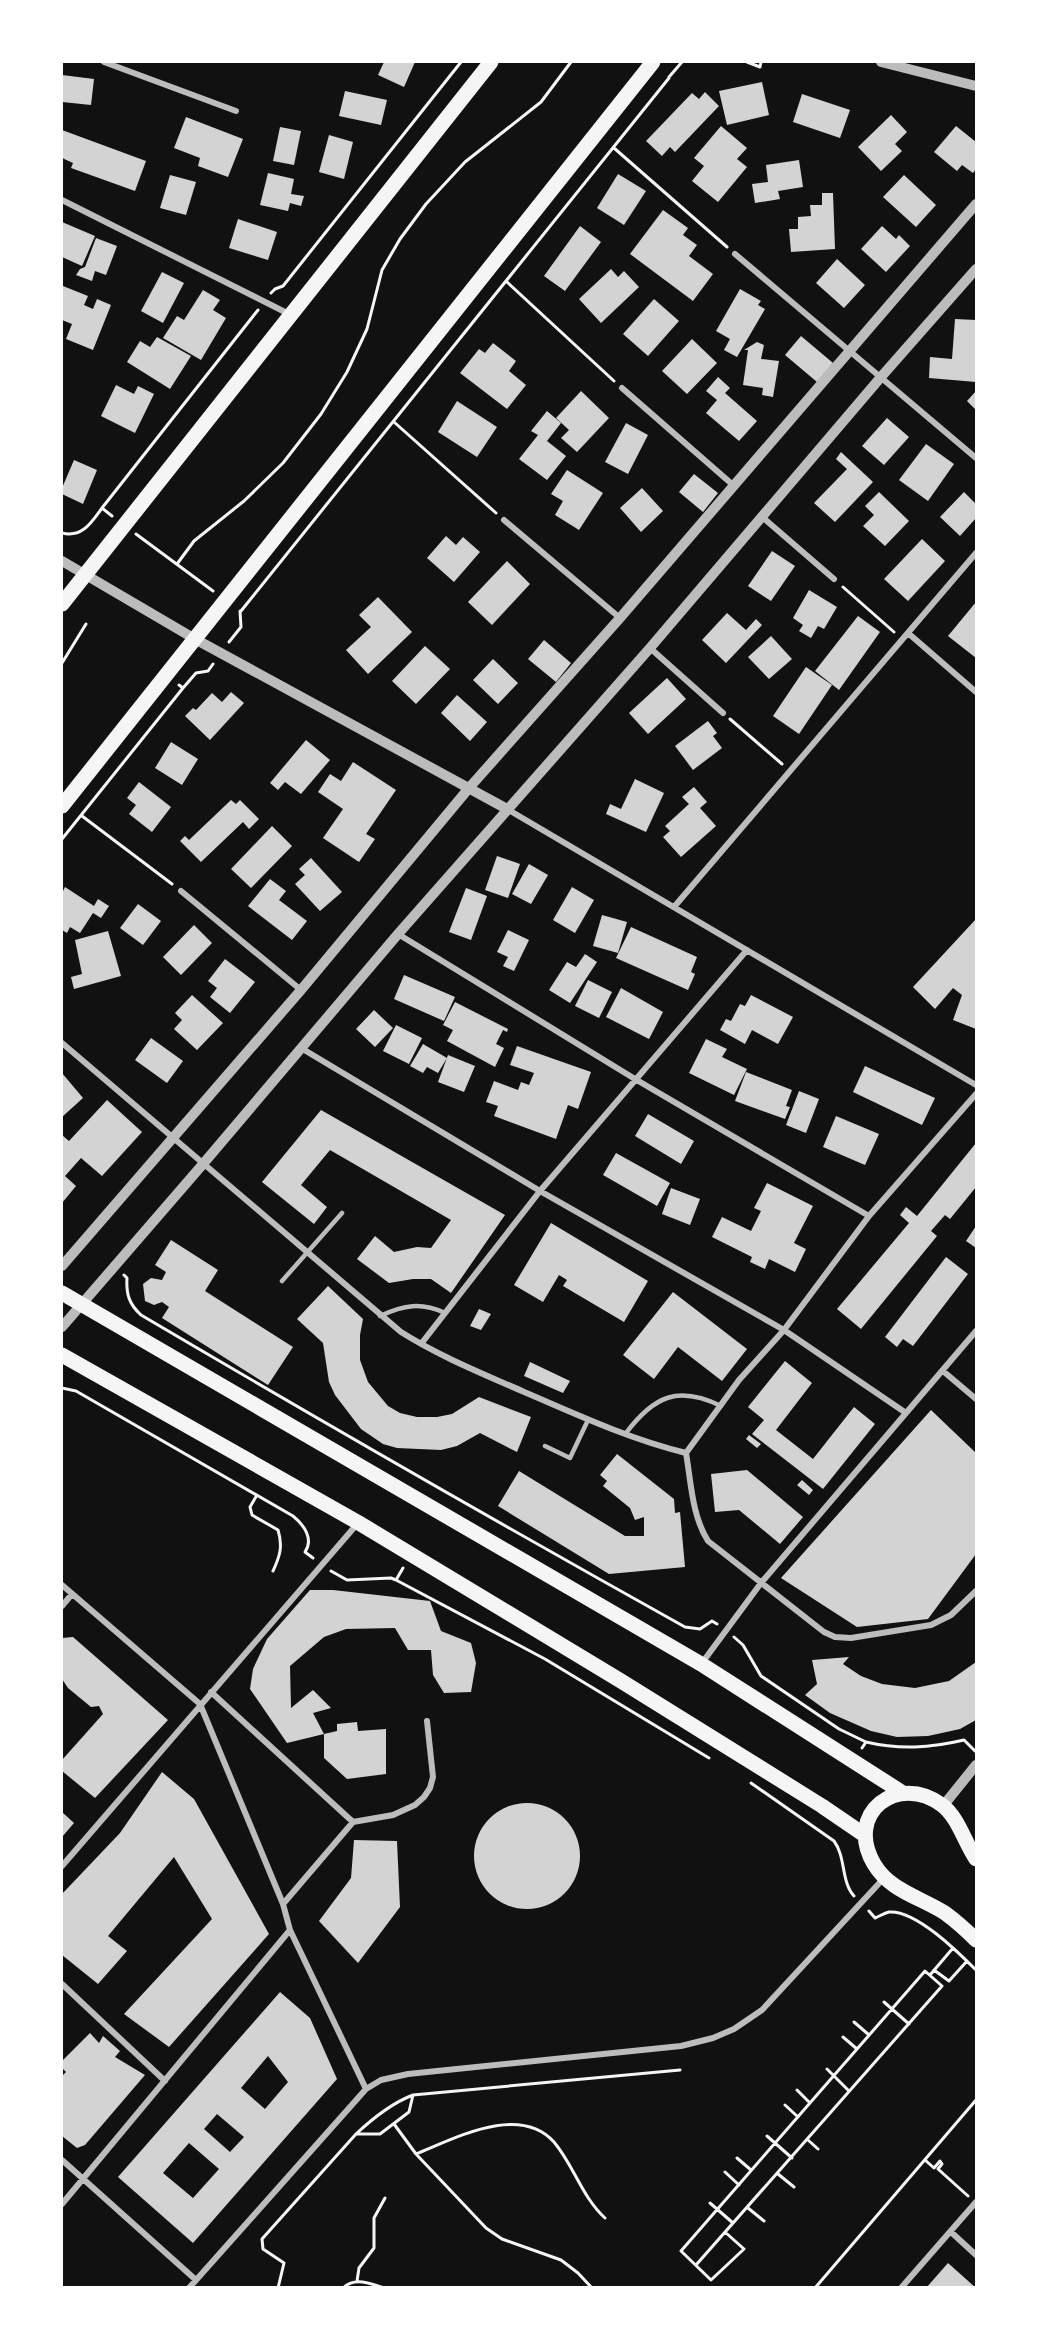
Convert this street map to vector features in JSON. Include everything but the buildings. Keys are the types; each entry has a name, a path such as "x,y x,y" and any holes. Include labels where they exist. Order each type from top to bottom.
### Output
{"main road":[{"path":"62,604 491,62"},
{"path":"62,806 653,62"},
{"path":"62,1293 701,1664 903,1793 929,1798 943,1806 976,1859"},
{"path":"62,1355 359,1523 621,1681 863,1834"},
{"path":"903,1793 880,1802 866,1822 863,1834 871,1858 885,1878 903,1892 944,1913 976,1940"}],"street":[{"path":"104,62 236,111"},
{"path":"881,62 976,86"},
{"path":"62,200 289,315"},
{"path":"62,1266 301,990 469,788 620,618 976,204"},
{"path":"735,254 976,458"},
{"path":"62,1327 203,1164 300,1047 650,648 761,516 976,270"},
{"path":"622,388 733,485"},
{"path":"761,516 834,579"},
{"path":"504,520 620,618"},
{"path":"674,907 976,553"},
{"path":"62,561 195,639 507,809 976,1085"},
{"path":"908,633 976,692"},
{"path":"650,648 723,713"},
{"path":"181,891 301,990"},
{"path":"398,934 635,1080 869,1216"},
{"path":"421,1344 540,1191 747,950"},
{"path":"62,1043 380,1316 421,1344 588,1420 686,1453"},
{"path":"300,1047 540,1191 784,1330 906,1413"},
{"path":"976,1094 869,1216 784,1330 739,1380 686,1453 701,1530 708,1542 824,1632 835,1637 851,1638 931,1625 951,1615 976,1591"},
{"path":"701,1664 761,1583 976,1331"},
{"path":"943,1371 976,1399"},
{"path":"62,1866 359,1523"},
{"path":"62,1585 201,1704 283,1904 290,1930 366,2089"},
{"path":"62,1606 72,1594"},
{"path":"211,1692 353,1822"},
{"path":"283,1904 353,1822 393,1815 415,1805 424,1797 433,1777 427,1721"},
{"path":"943,1806 976,1765"},
{"path":"189,2288 366,2089 381,2080 408,2074 681,2046 713,2038 734,2029 762,2010 885,1878"},
{"path":"62,2204 290,1930"},
{"path":"62,1984 165,2081"},
{"path":"62,2160 196,2280"},
{"path":"901,2288 976,2202"},
{"path":"951,2232 976,2255"}],"lane":[{"path":"282,1281 342,1214"},
{"path":"380,1316 397,1308 416,1304 432,1307 445,1313"},
{"path":"626,1433 639,1415 665,1398 676,1395 692,1396 721,1407"},
{"path":"545,1446 570,1458 588,1420"}],"path":[{"path":"62,533 73,534 86,529 264,302 275,289 283,286 461,62"},
{"path":"177,564 194,541 228,515 267,479 301,442 321,414 347,372 367,328 382,270 400,239 426,204 465,162 541,102 571,62"},
{"path":"747,62 760,67 761,62"},
{"path":"62,840 183,688 196,673 208,670 241,627 241,611 669,78"},
{"path":"614,148 735,254"},
{"path":"507,282 622,388"},
{"path":"394,422 504,520"},
{"path":"102,508 241,611"},
{"path":"834,579 903,639"},
{"path":"62,663 86,624"},
{"path":"165,676 183,688"},
{"path":"723,713 790,771"},
{"path":"81,815 181,891"},
{"path":"112,1267 127,1278 127,1295 130,1303 141,1315 446,1493 685,1627 700,1629 712,1621 743,1645 761,1676 839,1729 866,1742 896,1748 915,1748 964,1740 976,1752"},
{"path":"62,1388 76,1391 300,1521 309,1542 305,1552 347,1580 391,1578 396,1580 545,1659 716,1762"},
{"path":"257,1495 250,1507 252,1515 278,1530 281,1542 280,1557 273,1571"},
{"path":"852,1762 866,1742"},
{"path":"745,1779 834,1841 842,1855 849,1890 876,1918 888,1912 894,1912 917,1920 953,1948 976,1970"},
{"path":"930,1976 953,1948"},
{"path":"934,1970 949,1981 967,1960"},
{"path":"696,2265 725,2232 733,2223 748,2208 808,2140 942,1986 925,1971 681,2251 711,2280 744,2249 725,2232"},
{"path":"884,2002 909,2024"},
{"path":"854,2022 869,2036"},
{"path":"843,2037 857,2049"},
{"path":"827,2069 850,2091"},
{"path":"278,2287 285,2263 263,2249 262,2239 356,2134 395,2104 413,2095 680,2070"},
{"path":"797,2090 810,2103"},
{"path":"356,2134 376,2136 394,2124 411,2111 413,2095"},
{"path":"815,2288 976,2100"},
{"path":"785,2104 798,2117"},
{"path":"394,2124 416,2154 486,2228 502,2239 561,2260 592,2288"},
{"path":"416,2154 483,2128 510,2125 538,2130 553,2142 594,2208 605,2218"},
{"path":"767,2136 792,2158"},
{"path":"808,2140 818,2149"},
{"path":"737,2158 751,2170"},
{"path":"925,2160 934,2168 940,2161 942,2164 938,2169 976,2202"},
{"path":"725,2172 739,2185"},
{"path":"778,2174 794,2187"},
{"path":"357,2281 359,2268 374,2248 375,2214 385,2198"},
{"path":"710,2203 733,2223"},
{"path":"748,2208 764,2221"},
{"path":"343,2288 357,2281 385,2288"}]}
